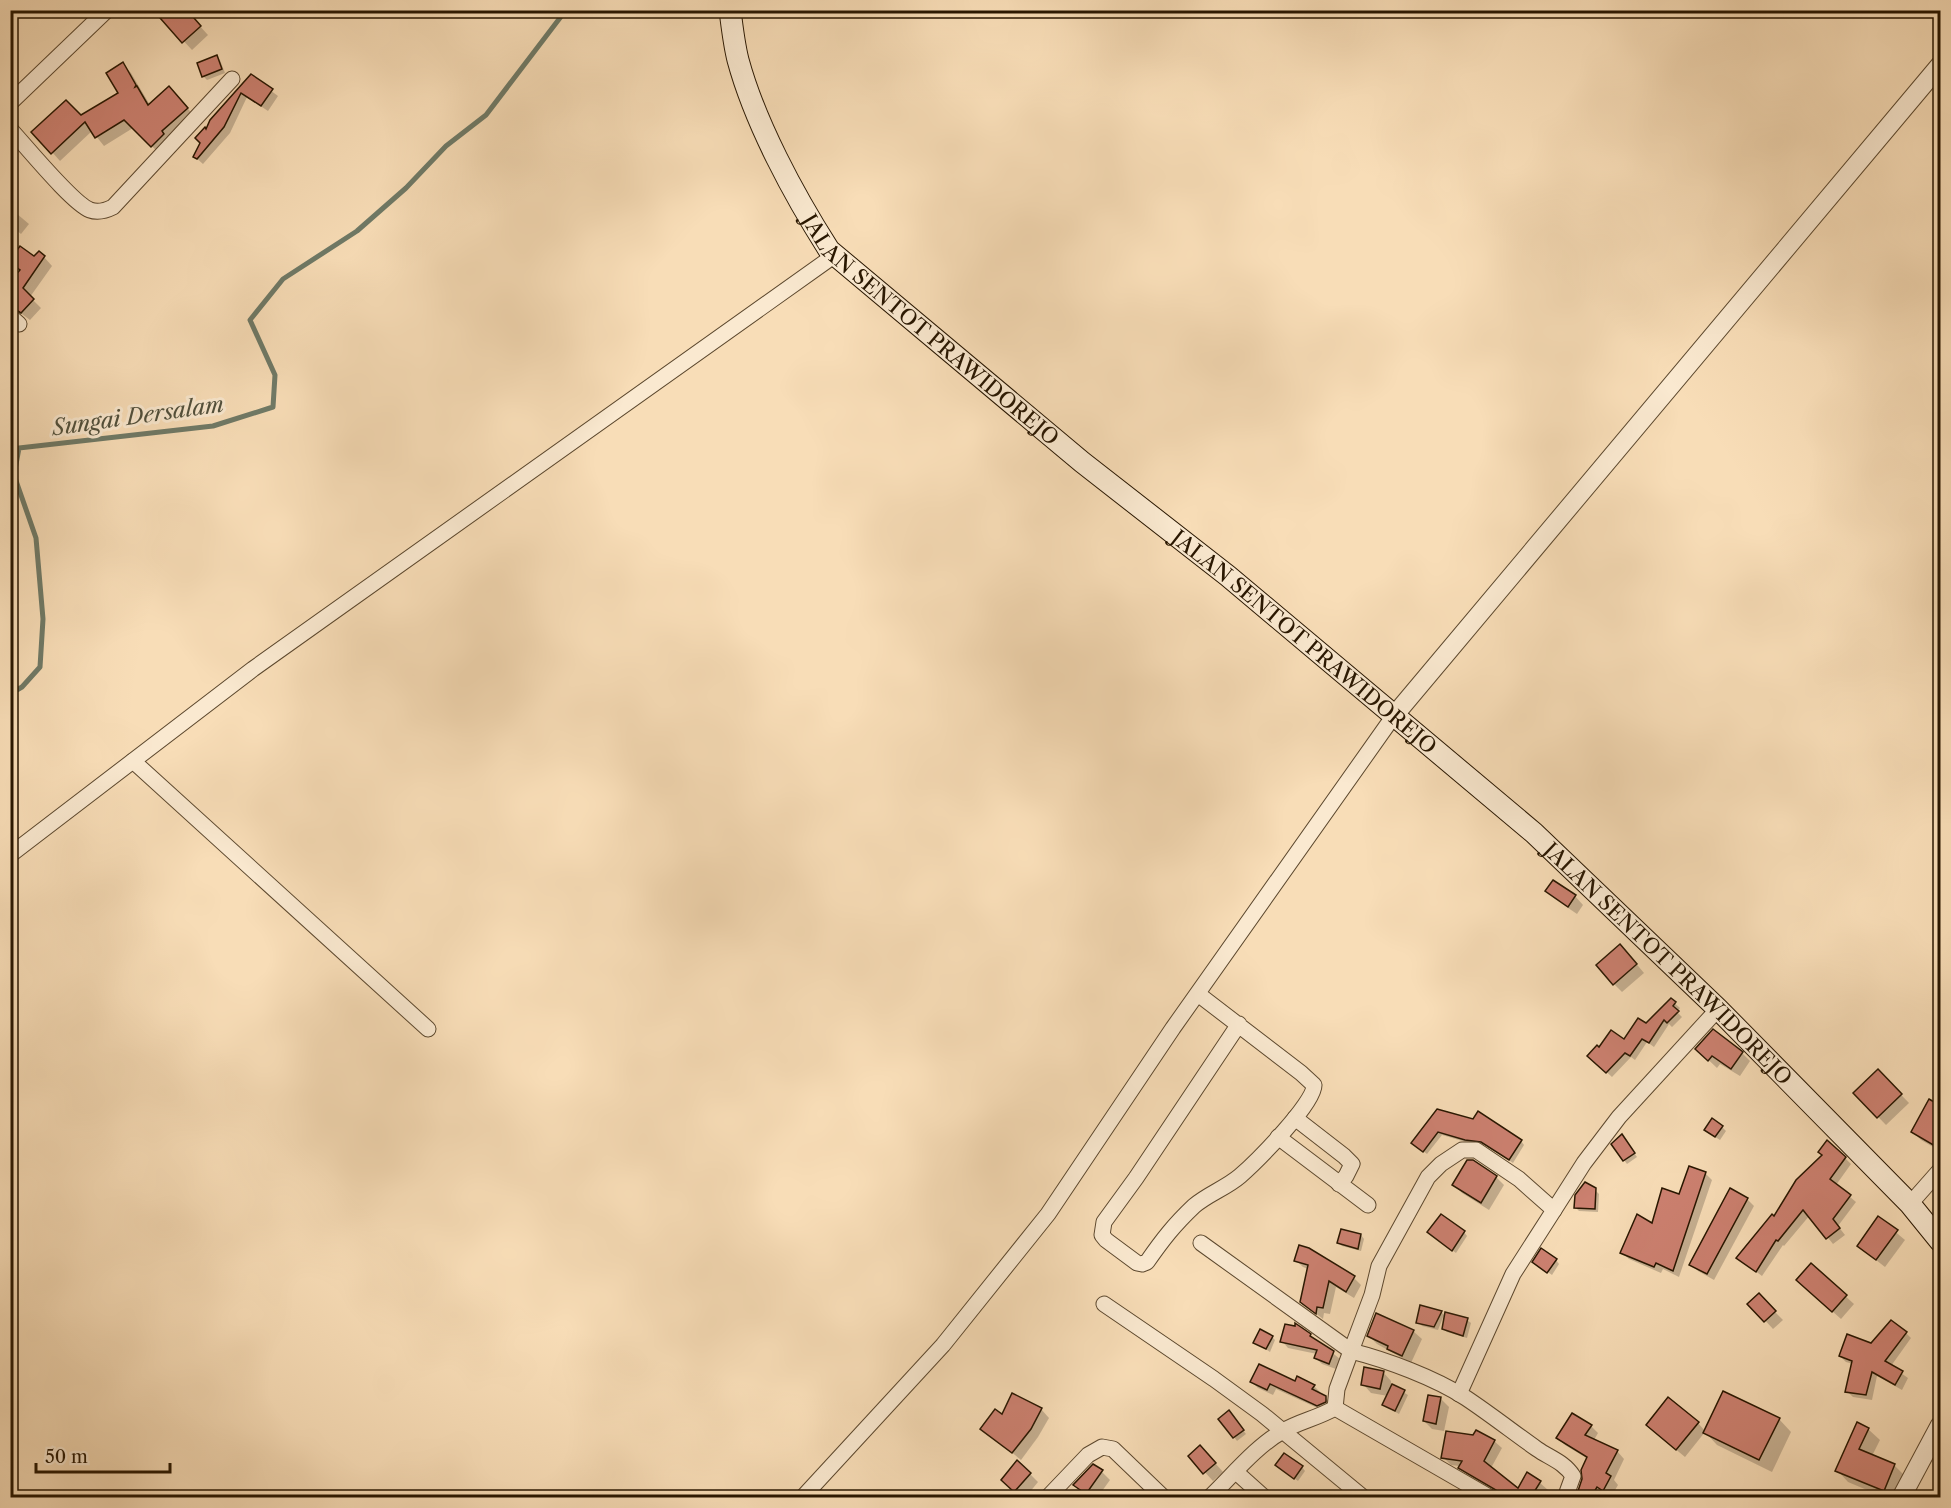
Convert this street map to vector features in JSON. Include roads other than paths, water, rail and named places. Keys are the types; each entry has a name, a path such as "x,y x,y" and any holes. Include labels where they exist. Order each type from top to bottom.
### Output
{"main road":[{"name":"JALAN SENTOT PRAWIDOREJO","path":"730,10 738,60 758,115 812,224 829,250 1082,462 1228,576 1533,833 1718,1009 1910,1204 1939,1238"}],"street":[{"path":"10,103 107,10"},
{"path":"802,1497 943,1345 1041,1222 1393,717 1941,65"},
{"path":"10,129 74,197 91,210 102,212 113,207 232,79"},
{"path":"10,855 253,669 835,255"},
{"path":"133,761 428,1029"},
{"path":"1198,994 1239,1024 1301,1073 1314,1085 1314,1091 1295,1118 1239,1177 1197,1204 1169,1230 1147,1262 1137,1263 1106,1240 1102,1235 1104,1222 1239,1024"},
{"path":"1459,1395 1513,1274 1584,1163 1619,1117 1718,1009"},
{"path":"1295,1118 1352,1164 1347,1176 1339,1184"},
{"path":"1278,1137 1368,1204"},
{"path":"1335,1408 1337,1389 1372,1295 1379,1266 1428,1177 1462,1150 1476,1150 1519,1179 1554,1210"},
{"path":"1910,1204 1941,1170"},
{"path":"1201,1243 1351,1351 1416,1374 1459,1395 1568,1468 1573,1476 1565,1497"},
{"path":"1104,1304 1214,1378 1364,1497"},
{"path":"1209,1497 1282,1431 1298,1423 1320,1417 1335,1408"},
{"path":"1335,1408 1491,1497"},
{"path":"1901,1497 1941,1425"},
{"path":"1047,1497 1088,1455 1102,1447 1113,1449 1164,1497"},
{"path":"1236,1472 1265,1497"}],"waterway":[{"name":"Sungai Dersalam","path":"10,694 22,687 40,667 43,619 36,538 14,475 19,448 213,426 273,407 275,375 250,320 283,279 357,231 406,188 446,146 486,115 566,10"}]}
